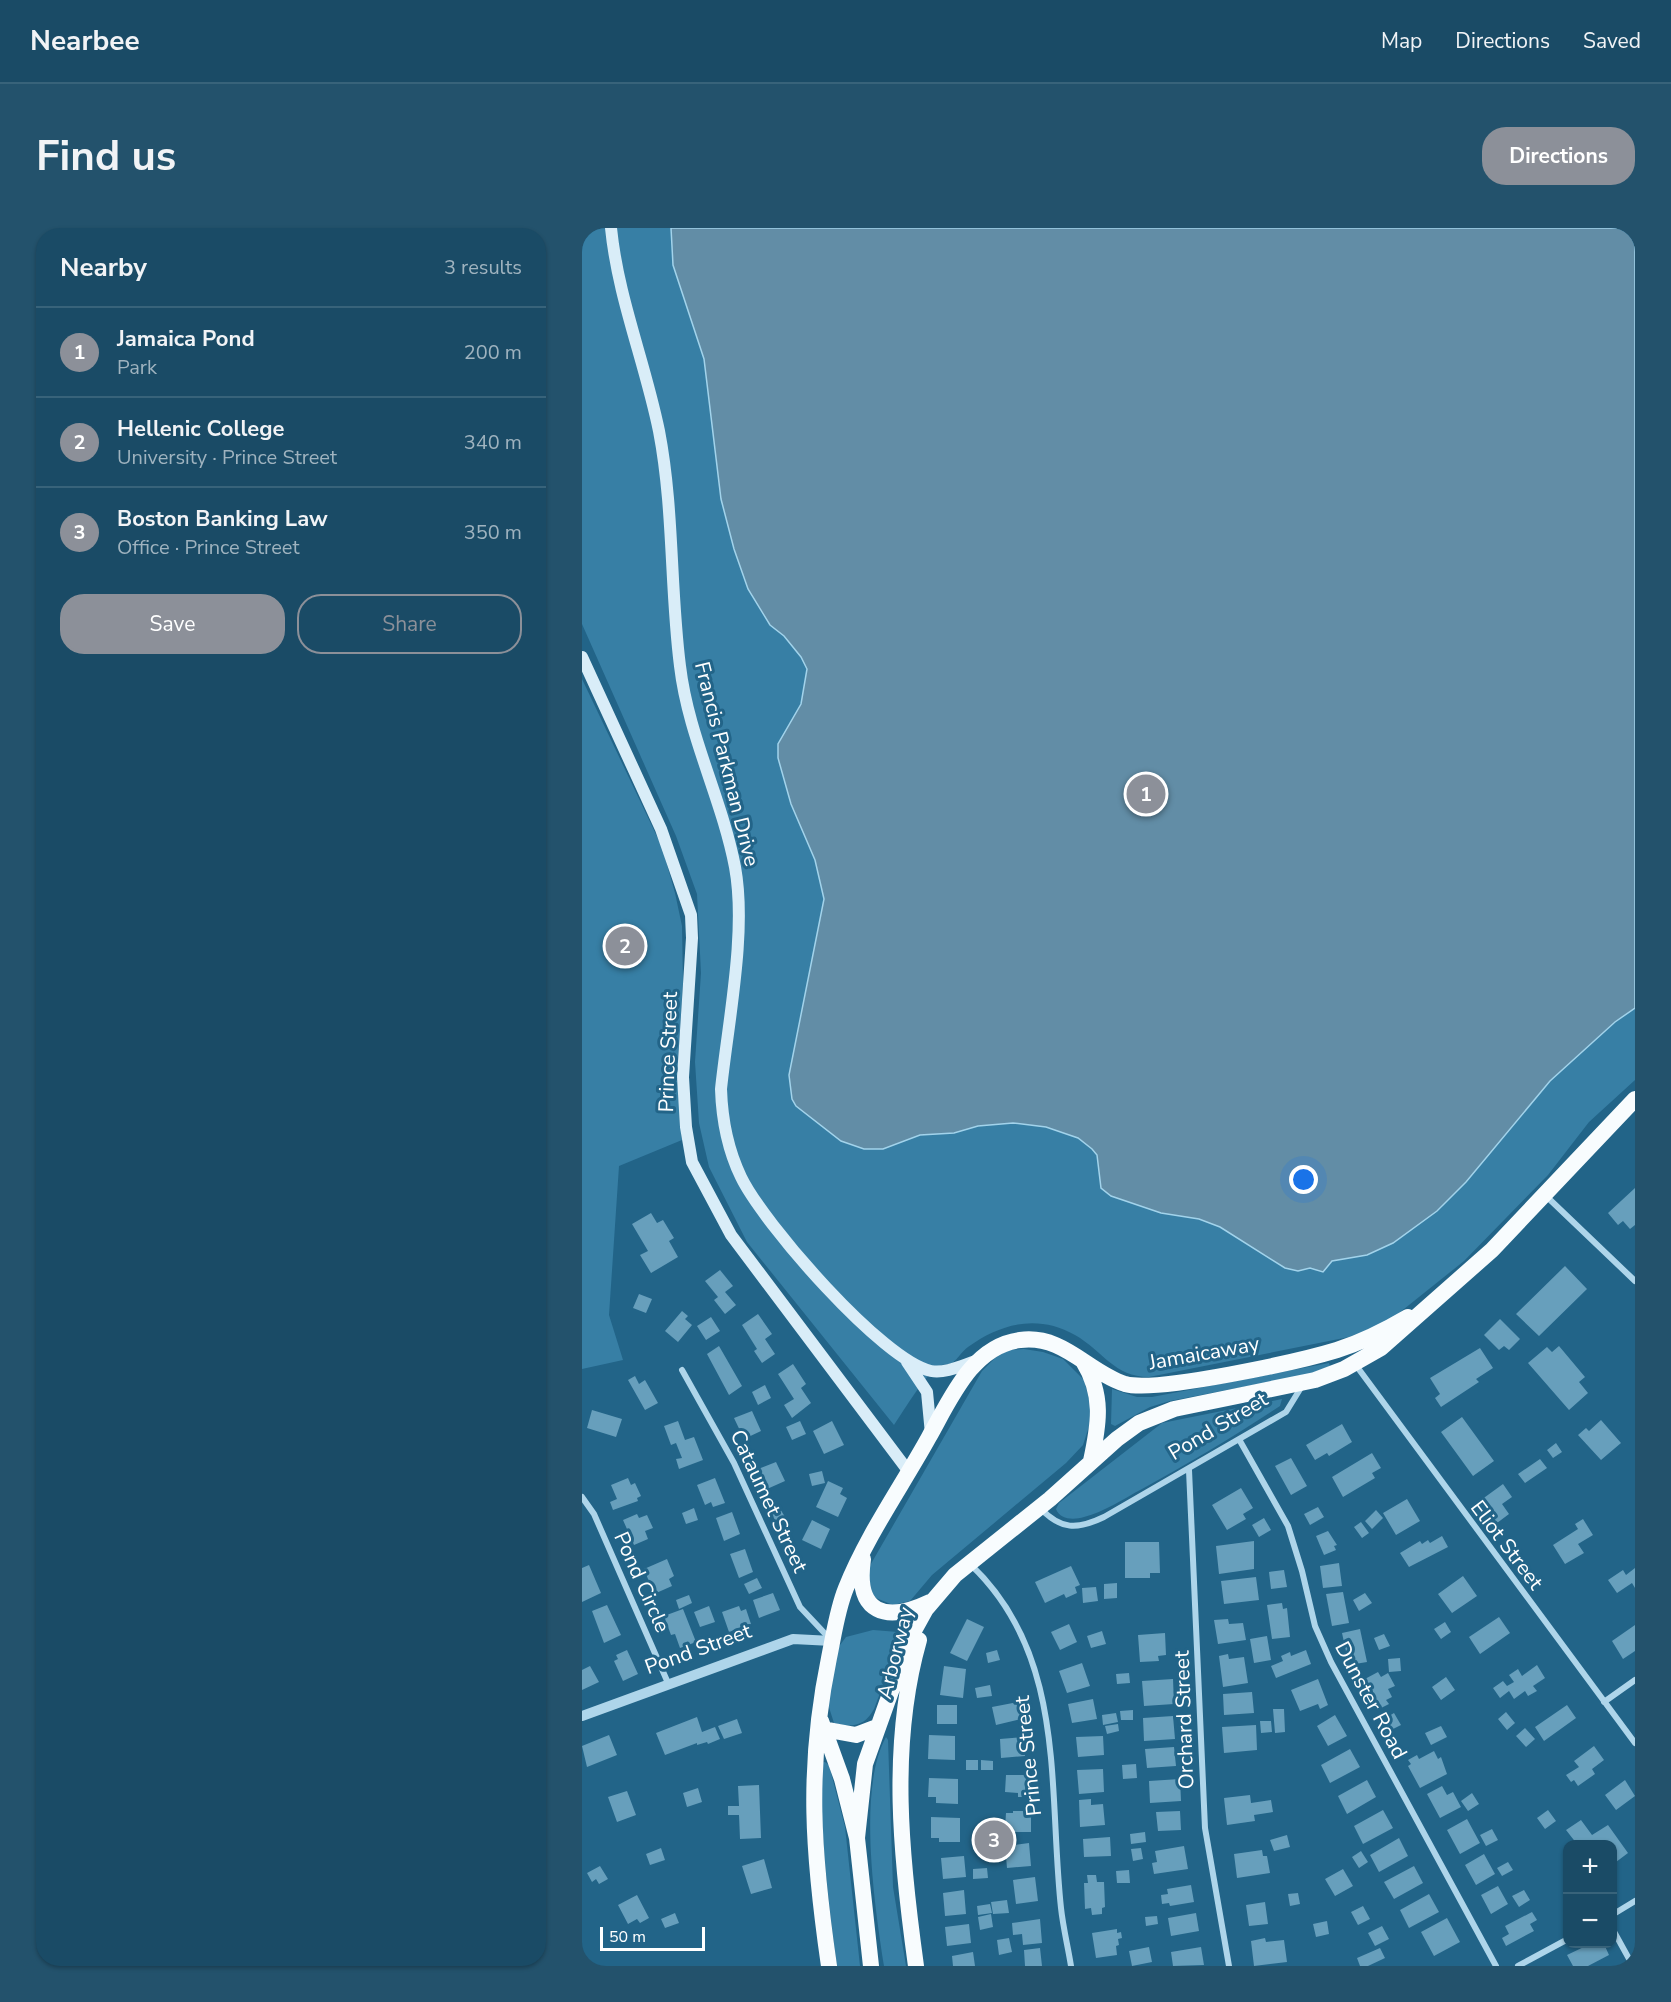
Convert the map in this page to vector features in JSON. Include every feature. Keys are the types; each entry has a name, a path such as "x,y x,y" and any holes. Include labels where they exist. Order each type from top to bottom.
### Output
{"highway":[{"path":"865,1551 862,1584 866,1599 886,1613 900,1614 931,1602 969,1563 1039,1508 1130,1429 1162,1412 1303,1383 1355,1364 1387,1344 1492,1250 1635,1099"},
{"name":"Jamaicaway","path":"909,1472 961,1383 981,1359 1001,1345 1031,1339 1053,1343 1122,1383 1140,1387 1163,1386 1338,1350 1394,1325 1429,1304"},
{"path":"1083,1360 1092,1377 1099,1401 1100,1421 1091,1461"},
{"name":"Arborway","path":"829,1966 818,1884 812,1812 813,1759 822,1696 844,1593 909,1472"},
{"name":"Arborway","path":"857,1839 863,1770 911,1634 931,1602"},
{"name":"Arborway","path":"916,1966 904,1855 902,1731 911,1672 931,1602"},
{"name":"Arborway","path":"822,1696 823,1729 842,1779 857,1839 871,1966"},
{"path":"823,1729 856,1735 878,1727"}],"main road":[{"name":"Francis Parkman Drive","path":"611,228 629,325 659,432 670,516 680,667 707,776 735,868 738,925 721,1089 722,1114 729,1148 751,1196 787,1245 835,1296 902,1357 919,1367 934,1371 981,1359"},
{"name":"Prince Street","path":"582,657 661,829 691,915 692,938 683,1077 686,1127 692,1162 731,1235 909,1472"},
{"name":"Francis Parkman Drive","path":"902,1357 927,1392 931,1435"}],"street":[{"path":"1545,1194 1635,1281"},
{"name":"Eliot Street","path":"1355,1364 1635,1743"},
{"name":"Cataumet Street","path":"682,1370 734,1463 801,1607 832,1641"},
{"name":"Pond Street","path":"1039,1508 1058,1524 1074,1526 1087,1524 1104,1517 1240,1441 1286,1412 1303,1383"},
{"name":"Dunster Road","path":"1240,1441 1288,1526 1302,1571 1314,1626 1331,1662 1496,1966"},
{"name":"Orchard Street","path":"1189,1470 1205,1828 1229,1966"},
{"name":"Pond Circle","path":"582,1497 594,1514 668,1683"},
{"name":"Prince Street","path":"969,1563 991,1585 1009,1612 1030,1656 1041,1689 1051,1746 1061,1908 1071,1966"},
{"name":"Pond Street","path":"582,1716 793,1639 832,1641"},
{"path":"1605,1702 1635,1680"},
{"path":"1617,1912 1635,1901"},
{"path":"1617,1937 1633,1966"},
{"path":"1518,1966 1563,1942"}],"shaded area":[{"path":"582,228 1635,228 1635,1080 1589,1122 1548,1175 1464,1261 1389,1321 1349,1337 1149,1377 1127,1373 1109,1362 1085,1341 1061,1329 1034,1323 1020,1324 993,1332 968,1347 952,1363 939,1366 921,1385 894,1425 747,1242 709,1167 699,1123 695,1062 701,973 697,894 676,836 582,624"},
{"path":"671,228 1635,228 1635,1008 1615,1022 1550,1081 1466,1182 1437,1211 1393,1243 1367,1255 1332,1261 1323,1272 1310,1268 1298,1271 1285,1268 1220,1227 1199,1219 1161,1213 1111,1196 1101,1188 1097,1155 1092,1149 1078,1138 1046,1127 1013,1123 978,1126 954,1133 920,1135 883,1149 864,1149 841,1141 796,1106 792,1099 789,1075 824,899 815,860 791,804 778,758 778,744 801,704 807,669 801,657 784,636 770,625 748,589 734,549 721,499 704,359 673,265"},
{"path":"582,679 662,847 682,926 683,983 677,1076 682,1140 619,1166 609,1315 623,1360 582,1369"},
{"path":"1024,1349 1043,1352 1063,1359 1084,1380 1093,1414 1083,1445 1066,1463 932,1575 910,1601 893,1605 876,1598 871,1592 868,1569 982,1371 995,1358 1008,1350"},
{"path":"1329,1363 1330,1366 1310,1374 1170,1401 1150,1407 1115,1426 1111,1424 1112,1389 1137,1397 1152,1397"},
{"path":"1282,1399 1280,1406 1246,1428 1106,1509 1072,1519 1064,1517 1056,1509 1059,1503 1162,1423"},
{"path":"873,1630 898,1632 902,1635 874,1709 866,1719 857,1724 834,1723 826,1698 837,1649 846,1637"},
{"path":"886,1737 888,1740 893,1887 906,1966 884,1966 873,1882 870,1817 872,1787 877,1759"},
{"path":"825,1762 829,1765 845,1827 860,1966 837,1966 823,1839 821,1763"}],"building":[{"path":"1635,1188 1635,1225 1630,1229 1623,1221 1618,1225 1608,1213"},
{"path":"651,1213 657,1223 663,1220 674,1238 669,1241 678,1257 651,1273 640,1255 648,1251 632,1224"},
{"path":"1565,1266 1587,1289 1539,1336 1516,1314"},
{"path":"720,1270 733,1286 725,1292 736,1305 725,1314 714,1300 718,1297 705,1281"},
{"path":"639,1294 652,1299 646,1313 633,1308"},
{"path":"682,1311 688,1316 685,1319 692,1325 678,1342 665,1331"},
{"path":"758,1314 772,1334 765,1339 775,1354 762,1363 754,1351 757,1349 742,1325"},
{"path":"711,1317 720,1331 706,1340 697,1326"},
{"path":"1500,1319 1520,1339 1509,1350 1504,1346 1499,1350 1484,1335"},
{"path":"719,1346 742,1386 729,1395 707,1354"},
{"path":"1559,1346 1585,1377 1579,1382 1588,1393 1569,1410 1528,1363 1547,1347 1552,1352"},
{"path":"1480,1348 1493,1368 1476,1379 1479,1382 1441,1407 1435,1398 1440,1394 1430,1378"},
{"path":"793,1364 806,1384 801,1388 811,1403 792,1418 784,1405 794,1399 778,1374"},
{"path":"635,1376 639,1384 645,1380 658,1403 645,1410 628,1380"},
{"path":"765,1385 771,1398 758,1405 752,1392"},
{"path":"592,1410 622,1419 616,1437 587,1428"},
{"path":"752,1411 761,1431 744,1439 734,1418"},
{"path":"1462,1417 1494,1461 1473,1476 1441,1432"},
{"path":"1601,1420 1621,1443 1601,1460 1578,1435 1586,1428 1589,1431"},
{"path":"678,1421 685,1440 694,1437 703,1460 679,1469 676,1459 682,1458 676,1443 671,1445 664,1426"},
{"path":"800,1421 806,1434 792,1440 786,1427"},
{"path":"832,1421 844,1445 824,1454 813,1431"},
{"path":"1342,1424 1352,1442 1329,1456 1327,1453 1315,1460 1306,1445"},
{"path":"1556,1443 1562,1452 1553,1458 1547,1450"},
{"path":"1372,1453 1381,1468 1372,1473 1375,1478 1343,1497 1332,1477"},
{"path":"1291,1458 1307,1486 1291,1495 1275,1466"},
{"path":"1540,1459 1547,1468 1525,1483 1518,1474"},
{"path":"776,1462 785,1481 767,1489 758,1469"},
{"path":"822,1471 825,1483 812,1486 809,1474"},
{"path":"628,1478 631,1485 635,1483 641,1496 637,1498 638,1501 613,1510 610,1502 617,1499 611,1485"},
{"path":"715,1478 725,1503 713,1507 711,1502 705,1505 697,1485"},
{"path":"828,1481 843,1488 840,1494 847,1498 838,1517 816,1507"},
{"path":"1503,1484 1512,1497 1502,1504 1509,1514 1497,1523 1481,1500"},
{"path":"1241,1488 1253,1508 1243,1514 1246,1519 1227,1530 1212,1505"},
{"path":"1407,1499 1420,1521 1396,1535 1383,1513"},
{"path":"779,1507 788,1522 779,1528 771,1512"},
{"path":"1318,1507 1324,1517 1310,1525 1304,1514"},
{"path":"694,1508 698,1520 686,1524 682,1513"},
{"path":"1376,1510 1383,1518 1372,1529 1365,1521"},
{"path":"732,1512 740,1534 724,1541 716,1518"},
{"path":"637,1514 639,1518 647,1515 653,1528 645,1531 648,1539 634,1545 623,1520"},
{"path":"1264,1518 1271,1530 1259,1537 1252,1525"},
{"path":"1583,1519 1593,1535 1578,1544 1584,1553 1565,1564 1553,1545 1578,1529 1575,1524"},
{"path":"812,1520 830,1529 821,1549 802,1540"},
{"path":"1361,1522 1369,1533 1362,1538 1354,1527"},
{"path":"1328,1531 1337,1545 1334,1546 1336,1550 1324,1555 1316,1536"},
{"path":"1442,1536 1448,1547 1409,1567 1400,1553 1420,1541 1422,1544 1428,1540 1430,1543"},
{"path":"1254,1541 1254,1569 1219,1574 1216,1546"},
{"path":"1125,1542 1159,1542 1160,1573 1150,1573 1150,1578 1125,1578"},
{"path":"745,1549 753,1572 739,1578 730,1554"},
{"path":"667,1559 674,1576 669,1579 672,1586 654,1594 644,1569"},
{"path":"1339,1563 1342,1586 1323,1588 1320,1566"},
{"path":"589,1565 601,1593 582,1602 582,1568"},
{"path":"1071,1566 1080,1585 1075,1587 1077,1593 1066,1598 1064,1594 1045,1603 1035,1582"},
{"path":"1635,1568 1635,1588 1632,1583 1617,1593 1608,1580 1623,1570 1626,1575"},
{"path":"1284,1570 1287,1587 1271,1589 1269,1572"},
{"path":"1463,1576 1477,1596 1452,1613 1438,1594"},
{"path":"1256,1577 1259,1600 1224,1604 1221,1581"},
{"path":"757,1578 762,1588 749,1594 744,1584"},
{"path":"1117,1583 1117,1598 1104,1599 1104,1584"},
{"path":"1096,1587 1098,1601 1083,1603 1082,1588"},
{"path":"1343,1592 1349,1623 1332,1626 1326,1594"},
{"path":"773,1593 780,1610 759,1618 753,1600"},
{"path":"1365,1593 1372,1603 1359,1611 1353,1600"},
{"path":"689,1595 692,1603 679,1609 676,1600"},
{"path":"1282,1603 1283,1609 1287,1608 1290,1637 1272,1639 1267,1605"},
{"path":"607,1605 621,1635 604,1643 592,1611"},
{"path":"709,1606 715,1622 700,1627 694,1612"},
{"path":"739,1606 741,1611 746,1609 751,1624 747,1625 748,1629 738,1633 737,1629 729,1632 722,1612"},
{"path":"683,1609 696,1642 680,1648 675,1634 671,1635 664,1616"},
{"path":"1499,1617 1510,1633 1480,1654 1469,1637"},
{"path":"967,1619 984,1627 967,1661 950,1653"},
{"path":"1228,1619 1229,1624 1243,1623 1246,1640 1218,1644 1214,1620"},
{"path":"1445,1622 1451,1632 1441,1639 1434,1629"},
{"path":"1069,1624 1077,1642 1060,1650 1051,1632"},
{"path":"1635,1625 1635,1651 1623,1659 1612,1641"},
{"path":"1360,1629 1367,1662 1349,1665 1342,1633"},
{"path":"1102,1631 1106,1644 1091,1648 1087,1636"},
{"path":"1165,1633 1166,1655 1158,1656 1159,1661 1140,1662 1138,1635"},
{"path":"1384,1634 1390,1646 1379,1650 1374,1638"},
{"path":"1267,1636 1271,1660 1254,1663 1250,1639"},
{"path":"627,1650 638,1674 623,1681 614,1661 618,1659 616,1655"},
{"path":"997,1650 1000,1660 988,1663 986,1653"},
{"path":"1306,1650 1311,1664 1276,1678 1271,1666 1283,1661 1281,1656 1290,1652 1291,1656"},
{"path":"1228,1654 1229,1659 1244,1657 1248,1683 1223,1687 1219,1656"},
{"path":"1400,1658 1401,1671 1389,1672 1388,1659"},
{"path":"1082,1663 1090,1686 1067,1693 1059,1671"},
{"path":"1537,1665 1545,1678 1533,1686 1537,1691 1528,1696 1525,1691 1514,1699 1509,1691 1500,1698 1493,1688 1503,1681 1507,1686 1514,1682 1509,1675 1518,1669 1522,1676"},
{"path":"590,1666 599,1682 582,1690 582,1670"},
{"path":"944,1666 966,1669 963,1698 940,1695"},
{"path":"1378,1672 1381,1677 1388,1673 1395,1686 1388,1689 1392,1697 1386,1700 1389,1704 1379,1709 1363,1680"},
{"path":"1129,1673 1130,1683 1117,1684 1116,1674"},
{"path":"1446,1677 1455,1690 1441,1700 1432,1687"},
{"path":"1173,1679 1174,1704 1144,1706 1142,1681"},
{"path":"1318,1679 1328,1705 1320,1709 1318,1704 1300,1711 1291,1690"},
{"path":"990,1685 992,1696 977,1698 975,1688"},
{"path":"1252,1692 1254,1713 1224,1715 1223,1694"},
{"path":"1093,1699 1097,1719 1072,1723 1068,1704"},
{"path":"1018,1702 1021,1719 996,1725 992,1707"},
{"path":"937,1705 957,1705 957,1724 937,1724"},
{"path":"1567,1705 1576,1718 1544,1741 1535,1727"},
{"path":"1273,1709 1284,1709 1285,1732 1275,1733"},
{"path":"1133,1710 1133,1720 1121,1720 1120,1711"},
{"path":"1506,1712 1515,1723 1507,1730 1498,1719"},
{"path":"1116,1713 1118,1722 1103,1725 1102,1715"},
{"path":"1394,1713 1401,1725 1385,1733 1379,1722"},
{"path":"1335,1715 1347,1736 1328,1746 1317,1726"},
{"path":"1173,1716 1175,1739 1144,1741 1143,1718"},
{"path":"697,1717 702,1732 715,1727 720,1739 708,1744 707,1742 697,1745 697,1743 665,1755 656,1733"},
{"path":"737,1719 742,1733 724,1739 718,1726"},
{"path":"1260,1721 1271,1721 1272,1732 1261,1733"},
{"path":"1118,1724 1119,1731 1107,1734 1105,1726"},
{"path":"1256,1725 1257,1750 1224,1753 1222,1727"},
{"path":"1441,1726 1447,1737 1431,1745 1425,1733"},
{"path":"1525,1728 1535,1739 1526,1747 1516,1736"},
{"path":"609,1735 617,1755 587,1767 582,1746"},
{"path":"929,1735 955,1736 955,1760 928,1759"},
{"path":"1103,1736 1104,1755 1078,1757 1076,1737"},
{"path":"1024,1737 1025,1756 1001,1758 1000,1739"},
{"path":"1594,1746 1604,1760 1592,1769 1595,1774 1578,1786 1566,1775 1579,1767 1574,1761"},
{"path":"1174,1747 1176,1766 1147,1768 1145,1749"},
{"path":"1350,1749 1360,1767 1330,1783 1321,1765"},
{"path":"1434,1751 1438,1759 1441,1757 1447,1774 1420,1788 1408,1766 1411,1764 1408,1760 1417,1755 1419,1759"},
{"path":"966,1760 978,1760 978,1770 966,1770"},
{"path":"981,1760 993,1761 993,1770 981,1770"},
{"path":"1136,1764 1137,1778 1123,1779 1122,1765"},
{"path":"1103,1769 1104,1792 1079,1794 1077,1770"},
{"path":"1006,1775 1029,1775 1028,1797 1018,1797 1018,1793 1005,1792"},
{"path":"929,1778 958,1779 958,1804 936,1803 936,1797 928,1797"},
{"path":"1180,1779 1181,1801 1150,1803 1149,1781"},
{"path":"1367,1780 1376,1797 1347,1814 1338,1796"},
{"path":"1625,1780 1635,1796 1616,1810 1605,1795"},
{"path":"759,1785 761,1838 740,1839 739,1815 728,1815 728,1806 739,1806 738,1786"},
{"path":"1442,1786 1447,1795 1453,1792 1461,1807 1440,1818 1427,1794"},
{"path":"698,1788 702,1802 687,1807 683,1793"},
{"path":"627,1791 636,1815 617,1822 608,1797"},
{"path":"1472,1793 1479,1804 1468,1811 1461,1801"},
{"path":"1250,1795 1251,1803 1271,1800 1273,1812 1254,1815 1255,1821 1227,1825 1224,1798"},
{"path":"1091,1799 1091,1805 1103,1804 1105,1825 1080,1827 1079,1800"},
{"path":"1383,1810 1393,1828 1363,1844 1354,1826"},
{"path":"1548,1810 1556,1821 1545,1829 1537,1818"},
{"path":"1013,1811 1031,1811 1031,1832 1012,1832 1012,1828 1005,1828 1006,1813 1013,1813"},
{"path":"1180,1811 1181,1830 1158,1831 1156,1812"},
{"path":"931,1817 960,1818 960,1842 939,1842 939,1838 931,1838"},
{"path":"1467,1819 1480,1843 1460,1854 1447,1830"},
{"path":"1581,1820 1592,1835 1608,1825 1628,1853 1617,1861 1617,1840 1574,1840 1566,1830"},
{"path":"999,1824 999,1837 986,1838 985,1825"},
{"path":"1492,1829 1498,1840 1486,1846 1480,1835"},
{"path":"1145,1832 1146,1842 1131,1844 1130,1834"},
{"path":"1287,1835 1290,1847 1274,1851 1270,1840"},
{"path":"1110,1837 1111,1856 1084,1857 1083,1839"},
{"path":"1399,1838 1408,1856 1379,1872 1370,1855"},
{"path":"999,1839 1000,1847 987,1849 986,1840"},
{"path":"1029,1843 1031,1866 1007,1868 1005,1846"},
{"path":"1184,1846 1188,1869 1154,1874 1152,1863 1157,1862 1155,1851"},
{"path":"661,1848 665,1860 650,1865 646,1854"},
{"path":"1141,1848 1143,1859 1133,1861 1131,1849"},
{"path":"1262,1850 1263,1856 1267,1856 1270,1873 1237,1878 1234,1854"},
{"path":"1361,1851 1368,1862 1359,1868 1352,1857"},
{"path":"1484,1854 1495,1874 1476,1885 1465,1865"},
{"path":"964,1856 966,1877 943,1879 941,1858"},
{"path":"764,1859 772,1888 751,1894 742,1866"},
{"path":"1508,1862 1513,1870 1502,1876 1497,1868"},
{"path":"600,1866 608,1879 599,1884 596,1879 592,1882 587,1873"},
{"path":"1414,1866 1423,1883 1394,1899 1384,1882"},
{"path":"987,1868 988,1878 973,1879 973,1869"},
{"path":"1343,1869 1353,1886 1335,1896 1325,1879"},
{"path":"1129,1870 1130,1883 1117,1883 1116,1871"},
{"path":"1087,1875 1096,1875 1097,1882 1104,1882 1105,1907 1102,1908 1102,1914 1092,1915 1091,1908 1085,1909 1084,1883 1088,1883"},
{"path":"1035,1877 1038,1901 1016,1904 1013,1880"},
{"path":"1191,1885 1194,1902 1170,1906 1169,1903 1162,1904 1161,1895 1168,1894 1167,1889"},
{"path":"1498,1886 1508,1904 1491,1914 1481,1895"},
{"path":"964,1890 966,1914 945,1916 943,1893"},
{"path":"1524,1890 1530,1900 1519,1907 1512,1896"},
{"path":"1298,1893 1300,1904 1290,1906 1288,1894"},
{"path":"1429,1894 1439,1912 1409,1928 1400,1910"},
{"path":"637,1895 649,1918 640,1923 637,1919 628,1924 618,1905"},
{"path":"1007,1900 1009,1913 993,1914 991,1902"},
{"path":"1265,1902 1268,1924 1249,1926 1246,1905"},
{"path":"990,1904 992,1913 978,1915 977,1906"},
{"path":"1363,1906 1370,1919 1358,1925 1351,1912"},
{"path":"1532,1912 1537,1920 1530,1924 1534,1931 1506,1946 1502,1938 1509,1934 1505,1926"},
{"path":"675,1913 679,1923 665,1928 661,1919"},
{"path":"1196,1913 1199,1931 1171,1936 1168,1918"},
{"path":"991,1914 993,1927 980,1930 978,1917"},
{"path":"1157,1916 1158,1924 1146,1926 1145,1917"},
{"path":"1447,1918 1460,1942 1434,1956 1421,1932"},
{"path":"1040,1919 1042,1943 1023,1945 1022,1934 1013,1935 1012,1923"},
{"path":"1327,1921 1329,1934 1316,1937 1313,1924"},
{"path":"969,1924 971,1943 947,1946 945,1927"},
{"path":"1382,1926 1389,1939 1375,1946 1368,1933"},
{"path":"1117,1929 1117,1933 1121,1932 1122,1938 1118,1939 1117,1955 1096,1958 1092,1933"},
{"path":"1009,1938 1012,1952 999,1955 997,1940"},
{"path":"1265,1938 1266,1942 1284,1940 1287,1962 1254,1966 1251,1941"},
{"path":"1149,1947 1152,1962 1132,1966 1129,1951"},
{"path":"1201,1947 1204,1965 1173,1966 1171,1952"},
{"path":"1040,1948 1042,1966 1025,1966 1024,1950"},
{"path":"1380,1948 1385,1958 1368,1966 1360,1966 1357,1958"},
{"path":"1582,1948 1606,1948 1609,1955 1588,1966 1573,1966 1567,1955"},
{"path":"973,1952 975,1966 953,1966 952,1956"}],"place":[{"name":"Jamaica Pond","path":"1146,794"},
{"name":"Hellenic College","path":"625,946"},
{"name":"Boston Banking Law","path":"994,1840"}]}
